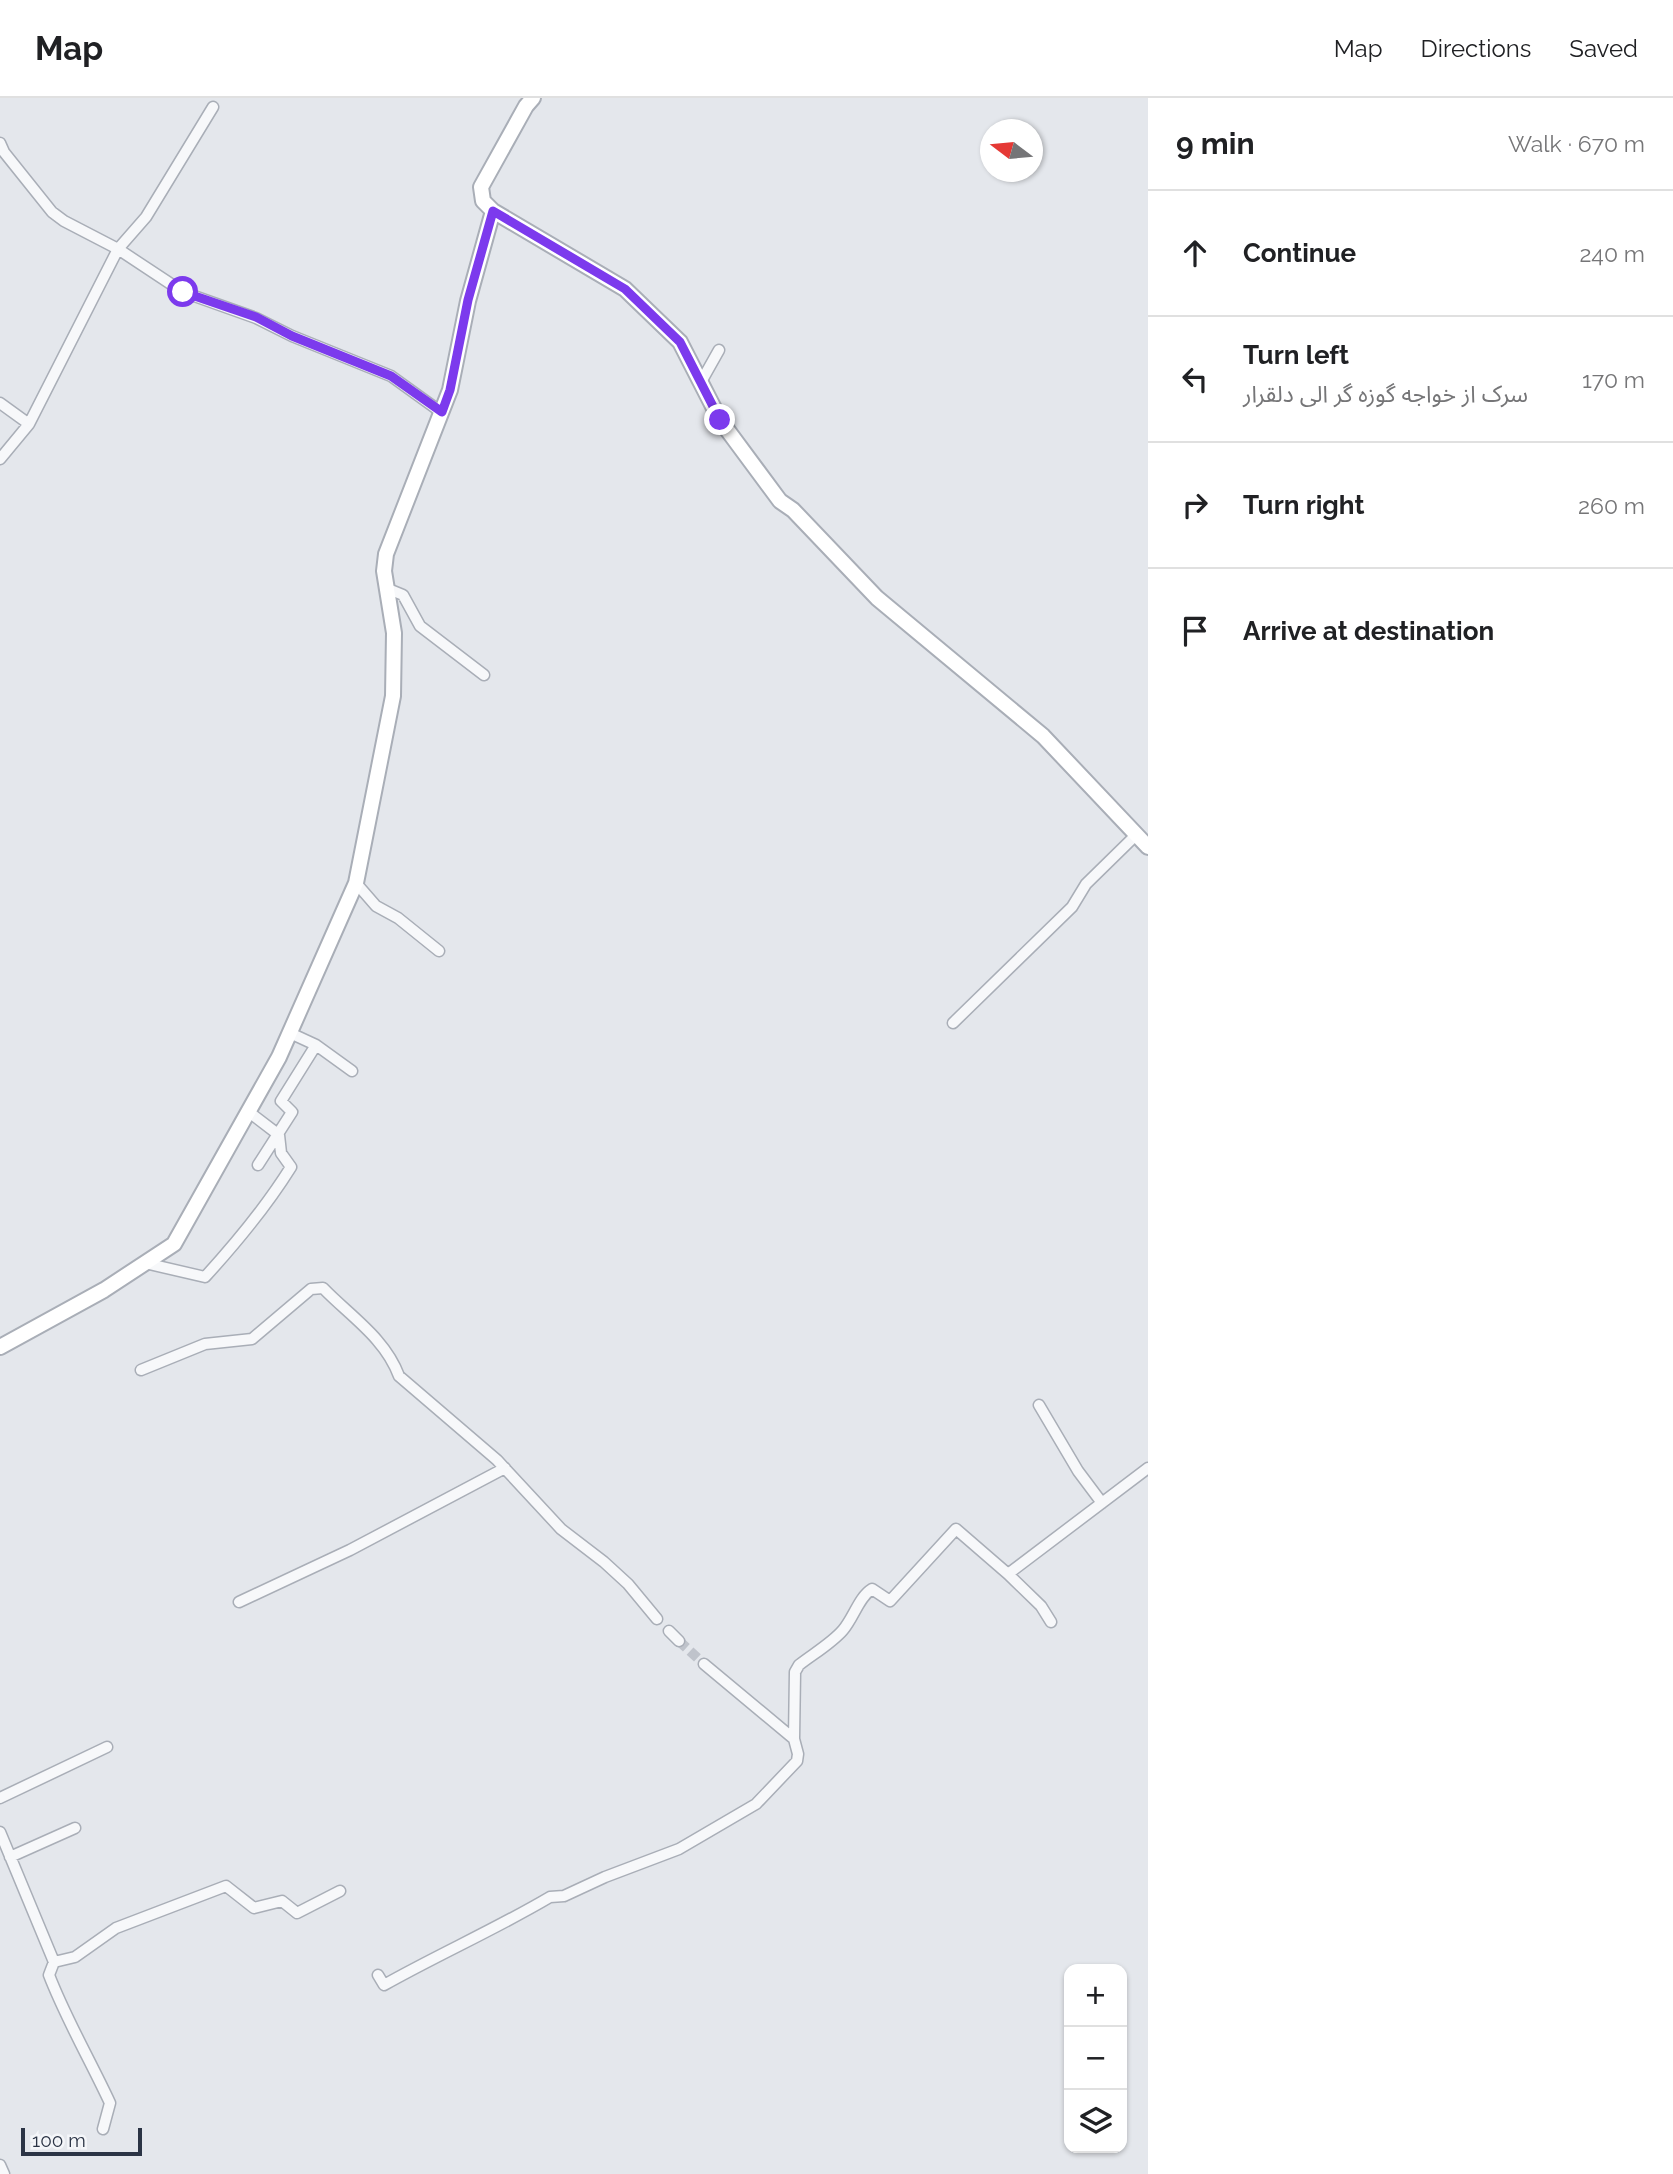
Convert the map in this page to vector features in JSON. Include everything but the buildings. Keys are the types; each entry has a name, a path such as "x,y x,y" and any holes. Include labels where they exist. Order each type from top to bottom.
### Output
{"street":[{"path":"533,98 481,187 483,201 493,211 625,289 680,342 720,420 780,501 793,510 877,598 1043,736 1148,847"},
{"path":"0,459 29,424 118,249 146,217 213,107"},
{"path":"0,143 4,152 52,212 64,221 118,249 183,292 256,317 292,336 391,376 442,412"},
{"path":"0,1347 104,1290 174,1244 290,1033 356,883 393,696 394,633 384,571 386,554 450,390 468,300 493,211"},
{"path":"701,382 719,349"},
{"path":"0,403 29,424"},
{"path":"386,588 403,595 420,626 484,675"},
{"path":"953,1023 1072,907 1086,884 1136,835"},
{"path":"356,883 376,906 398,918 439,951"},
{"path":"290,1033 316,1045 352,1071"},
{"path":"258,1165 292,1112 281,1101 316,1045"},
{"path":"145,1263 205,1277 271,1199 291,1167 281,1153 279,1135 248,1112"},
{"path":"141,1370 205,1344 252,1339 311,1289 323,1288 340,1306 356,1316 392,1357 399,1376 453,1420 505,1468 561,1529 628,1584 657,1619"},
{"path":"1039,1405 1078,1471 1102,1503"},
{"path":"239,1602 350,1550 505,1468"},
{"path":"1008,1574 1148,1468"},
{"path":"378,1975 384,1985 440,1954 465,1945 550,1897 564,1896 678,1849 756,1804 797,1761 794,1739 795,1672 799,1665 842,1632 859,1608 864,1594 873,1589 890,1601 956,1529 1041,1606 1051,1622"},
{"path":"669,1631 679,1641"},
{"path":"704,1664 794,1739"},
{"path":"0,1798 107,1747"},
{"path":"10,1857 75,1828"},
{"path":"0,1832 54,1962 49,1975 63,2011 74,2026 110,2103 103,2129"},
{"path":"54,1962 75,1957 116,1927 176,1907 226,1886 254,1908 282,1901 297,1913 340,1891"},
{"path":"0,2165 4,2174"}],"tunnel":[{"path":"679,1641 704,1664"}],"route":[{"path":"183,292 256,317 292,336 391,376 442,412 450,390 468,300 493,211 625,289 680,342 720,420"}]}
